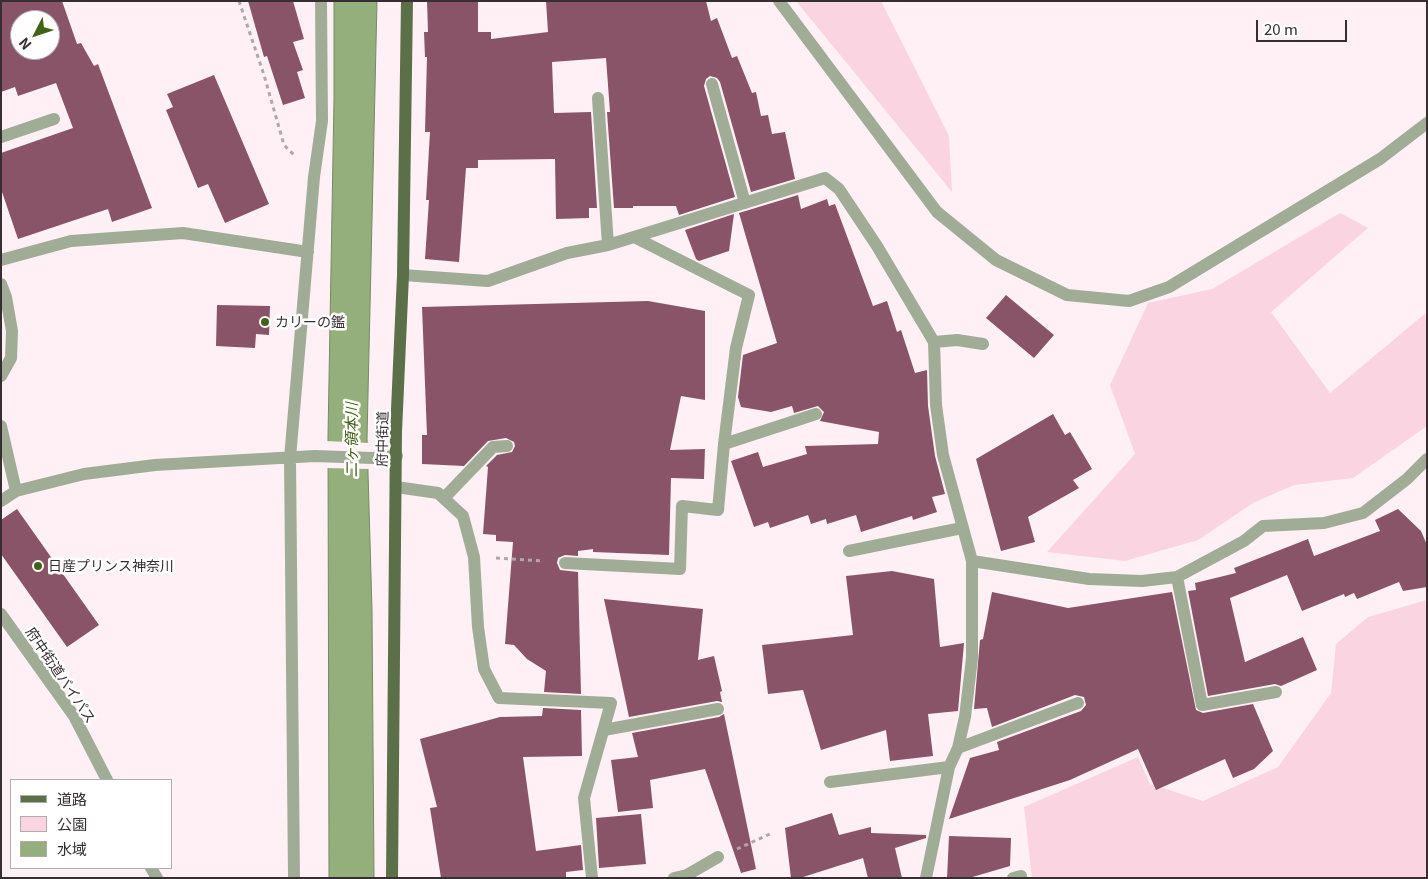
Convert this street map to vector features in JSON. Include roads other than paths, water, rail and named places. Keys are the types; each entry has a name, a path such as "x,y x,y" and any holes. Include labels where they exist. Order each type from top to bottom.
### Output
{"main road":[{"name":"府中街道","path":"392,878 396,488 407,1"}],"street":[{"path":"294,878 290,458 314,177 322,121 321,1"},
{"path":"778,1 937,212 996,260 1067,295 1129,301 1169,287 1380,159 1427,123"},
{"path":"712,84 745,203"},
{"path":"598,98 608,245"},
{"path":"1,137 54,119"},
{"path":"402,275 488,281 566,252 608,245 825,178 838,189 855,212 934,342 936,405 943,455 972,561 972,658 965,717 958,748 950,768 926,878"},
{"path":"1,260 71,241 183,233 308,252"},
{"path":"565,562 680,569 682,506 718,510 736,348 749,295 634,237"},
{"path":"1,284 6,296 12,332 12,358 1,376"},
{"path":"934,342 957,340 983,344"},
{"path":"724,444 816,414"},
{"path":"1,426 16,491"},
{"path":"444,498 493,448 507,446"},
{"path":"1,500 16,491 84,474 155,465 321,456 372,458 397,456"},
{"path":"972,561 1089,579 1142,582 1177,577 1244,541 1263,526 1324,523 1363,514 1407,479 1427,459"},
{"path":"396,488 438,493 463,516 474,557 478,627 484,669 499,698 611,702 584,798 592,878"},
{"path":"849,551 962,528"},
{"path":"1177,577 1202,705 1276,692"},
{"name":"府中街道バイパス","path":"1,614 74,716 106,779"},
{"path":"958,748 1078,703"},
{"path":"604,730 718,709"},
{"path":"830,782 950,768"},
{"path":"674,878 687,876 718,857"}],"water":[{"name":"二ヶ領本川","path":"334,1 377,1 367,438 372,610 374,878 329,878 328,436"}],"place":[{"name":"カリーの鑑","path":"265,322"},
{"name":"日産プリンス神奈川","path":"38,566"}]}
